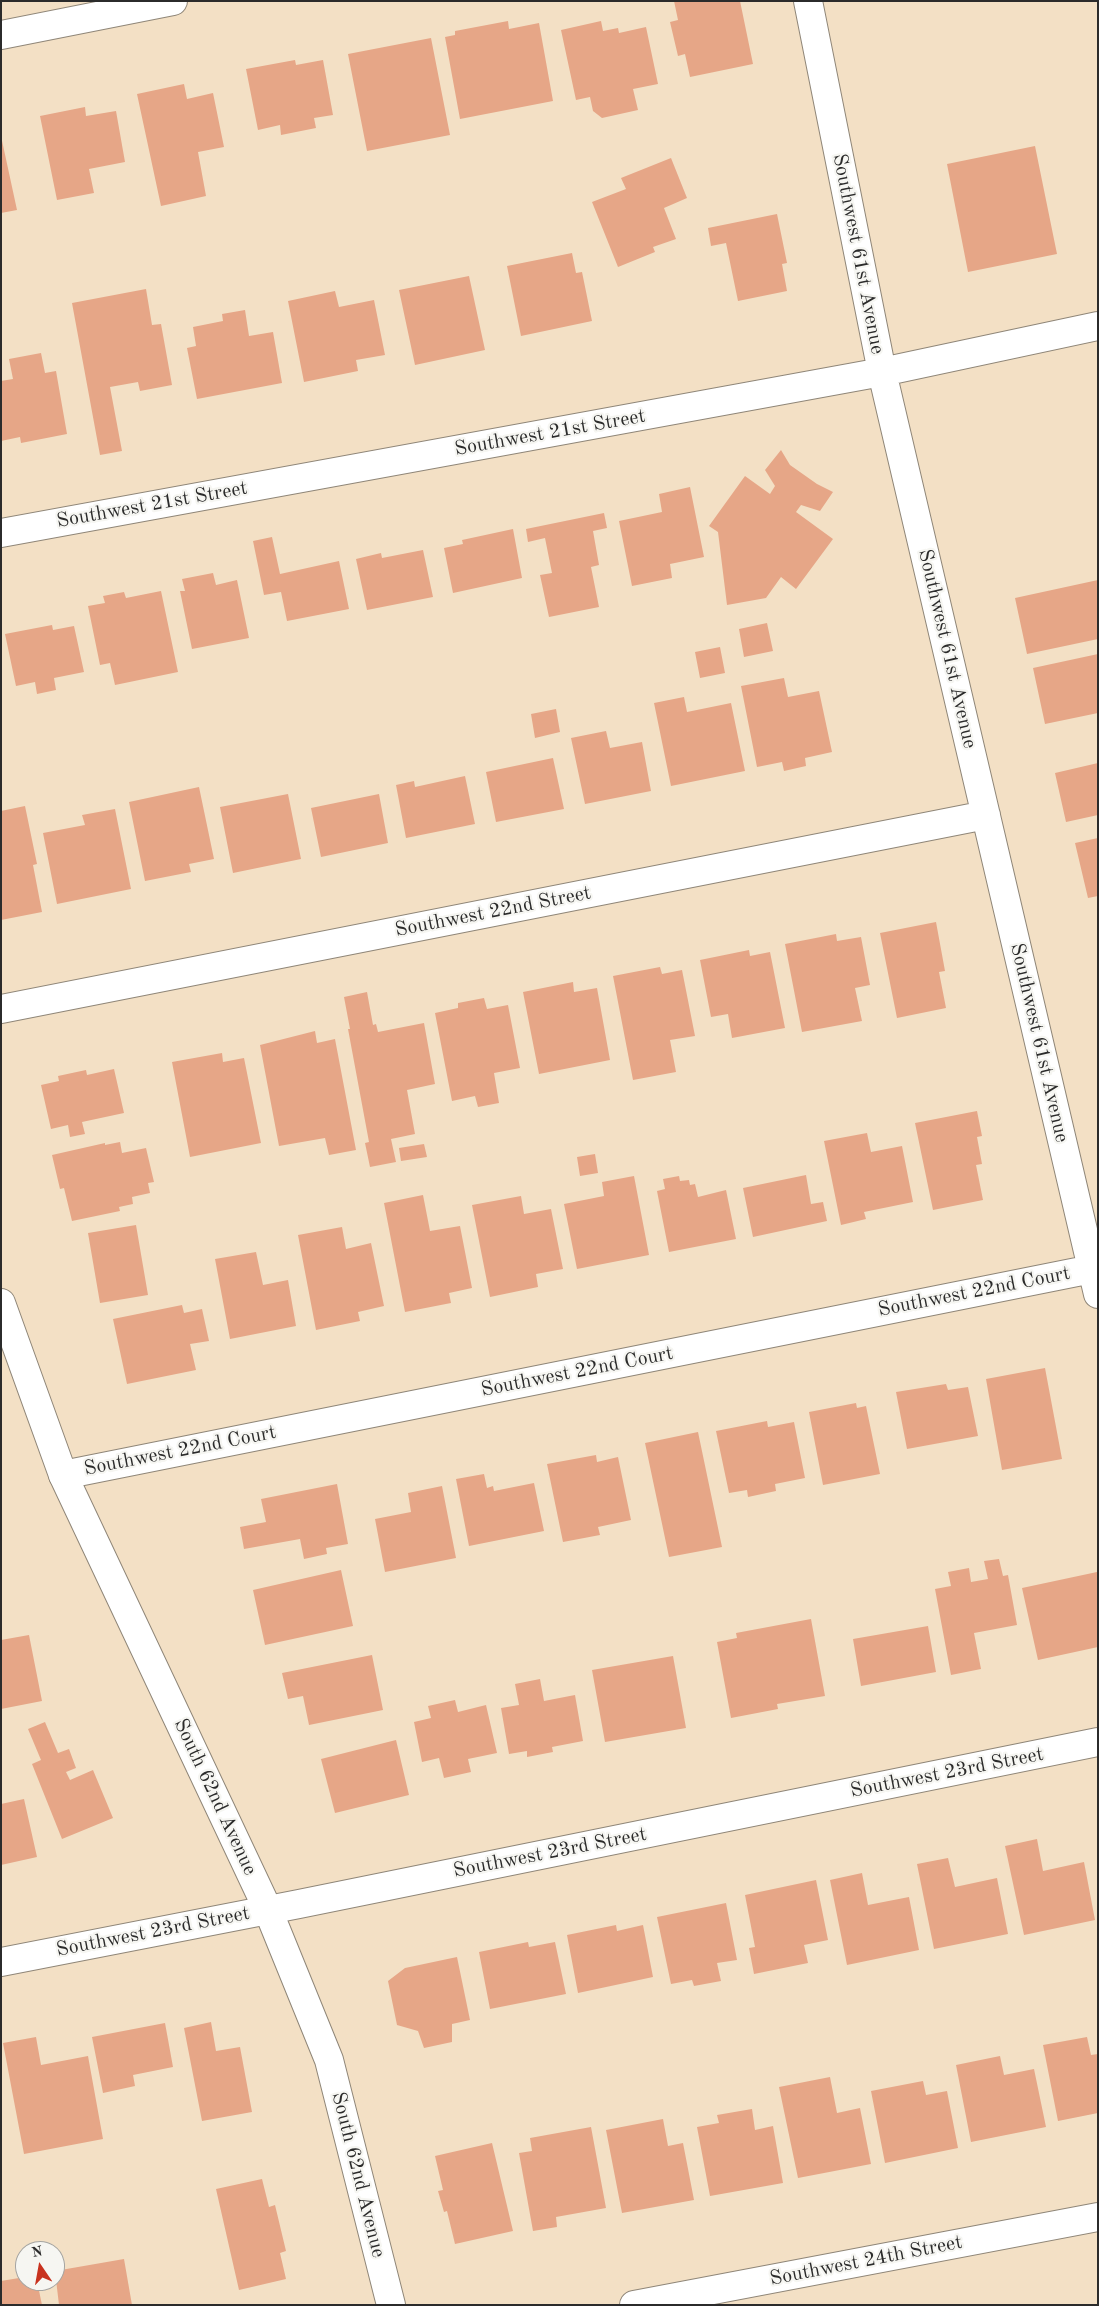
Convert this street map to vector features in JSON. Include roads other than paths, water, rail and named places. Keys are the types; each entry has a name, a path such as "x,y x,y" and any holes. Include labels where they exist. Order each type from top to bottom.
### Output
{"street":[{"path":"1,35 173,1"},
{"name":"Southwest 61st Avenue","path":"808,1 882,372 1095,1281"},
{"name":"Southwest 21st Street","path":"1,533 882,372 1098,326"},
{"name":"Southwest 22nd Street","path":"1,1009 986,815"},
{"name":"Southwest 22nd Court","path":"63,1475 1095,1281"},
{"name":"South 62nd Avenue","path":"1,1303 63,1475 268,1910 328,2060 391,2305"},
{"name":"Southwest 23rd Street","path":"1,1962 268,1910 1098,1742"},
{"name":"Southwest 24th Street","path":"634,2305 1098,2217"}]}
